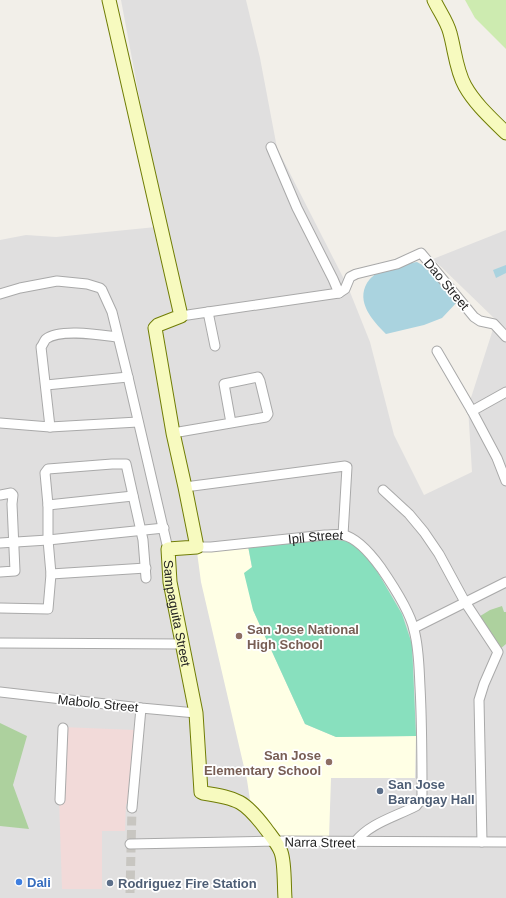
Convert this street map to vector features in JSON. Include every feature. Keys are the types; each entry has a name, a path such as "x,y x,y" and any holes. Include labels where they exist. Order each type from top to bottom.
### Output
{"street":[{"path":"110,0 181,316"},
{"path":"434,0 450,32 455,59 466,87 480,105 506,133"},
{"path":"197,547 173,433 155,328 158,325 181,316 342,291 333,278 297,208 271,147"},
{"name":"Dao Street","path":"342,291 350,278 356,274 397,264 421,253 474,317 480,321 494,324 506,337"},
{"name":"Sampaguita Street","path":"0,294 20,288 57,281 87,284 96,286 102,290 112,312 164,528 168,549 170,582 196,713 202,792 225,796 247,806 254,813 275,841 282,854 285,898"},
{"path":"208,312 215,346"},
{"path":"50,427 41,347 46,339 60,334 81,333 118,337"},
{"path":"437,352 472,411 497,458 506,481"},
{"path":"46,386 128,377"},
{"path":"173,433 263,418 267,416 260,380 258,377 224,384 231,423"},
{"path":"472,411 506,392"},
{"path":"0,423 50,427 138,422"},
{"path":"0,608 48,609 51,574 45,473 48,469 126,464 141,532 146,578"},
{"path":"185,487 345,466 347,467 343,535"},
{"path":"383,490 409,514 424,532 439,554 466,602 498,652 484,684 479,700 482,842"},
{"path":"0,495 11,493 13,495 12,504 15,571 0,572"},
{"path":"48,505 133,496"},
{"path":"0,543 141,532 164,528"},
{"name":"Ipil Street","path":"168,549 211,547 325,535 343,535 351,538 362,546 374,558 389,580 402,602 414,628 418,654 422,714 422,796 416,806 371,827 360,835 355,842"},
{"path":"51,574 146,568"},
{"path":"414,628 506,582"},
{"path":"0,643 183,644"},
{"name":"Mabolo Street","path":"0,692 196,713"},
{"path":"132,808 141,708"},
{"path":"60,800 63,728"},
{"name":"Narra Street","path":"132,844 275,841 506,842"}],"shaded area":[{"path":"121,0 246,0 260,58 277,148 348,287 370,342 394,435 424,495 472,472 468,407 496,320 433,259 506,230 506,898 0,898 0,240 26,235 56,237 166,226 142,112"},
{"name":"San Jose Elementary School","path":"248,546 252,568 253,610 305,724 336,737 416,736 415,778 331,778 329,838 278,836 250,800 247,780 201,582 197,552"},
{"path":"62,727 135,730 132,804 126,804 125,831 102,831 102,889 62,889 59,799"}],"green space":[{"path":"465,0 506,0 506,49 475,18"},
{"path":"304,538 352,541 363,552 377,571 402,614 412,644 416,736 336,737 305,724 253,610 244,573 252,567 248,546"},
{"path":"502,606 504,612 506,612 506,644 500,649 477,618 490,610"},
{"path":"0,723 27,736 13,785 29,829 0,826"}],"water":[{"path":"417,262 431,270 458,301 442,318 424,325 386,334 371,317 364,304 364,290 367,283 373,276 381,271 394,266"},
{"path":"506,265 506,273 496,278 493,270"}],"tunnel":[{"path":"130,893 132,808"}],"place":[{"name":"San Jose National High School","path":"239,636"},
{"name":"San Jose Elementary School","path":"329,762"},
{"name":"San Jose Barangay Hall","path":"380,791"},
{"name":"Dali","path":"19,882"},
{"name":"Rodriguez Fire Station","path":"110,883"}]}
